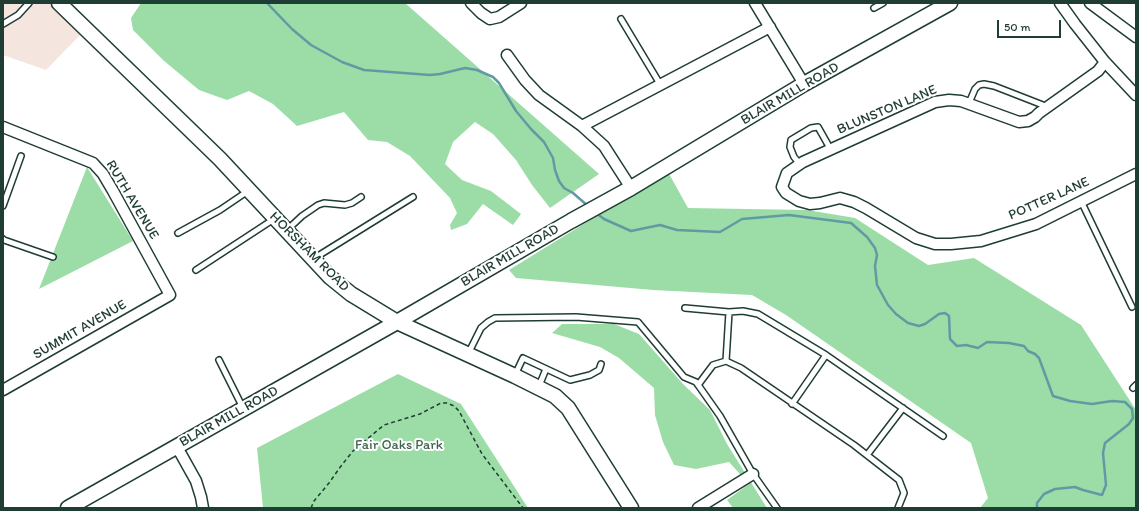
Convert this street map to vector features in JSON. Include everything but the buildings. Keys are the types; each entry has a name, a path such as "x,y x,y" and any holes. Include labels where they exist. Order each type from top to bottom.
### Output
{"main road":[{"name":"HORSHAM ROAD","path":"59,3 220,159 312,259 330,277 351,294 397,322 539,387 555,396 568,408 632,508"},
{"name":"BLAIR MILL ROAD","path":"68,508 397,322 571,220 631,188 804,84 950,3"}],"street":[{"path":"471,3 481,13 490,19 499,17 521,3"},
{"path":"755,3 804,84"},
{"path":"1090,3 1136,37"},
{"path":"1064,4 1075,24 1105,62 1134,89"},
{"path":"582,126 770,26"},
{"path":"507,55 525,80 539,95 582,126 604,146 631,188"},
{"name":"BLUNSTON LANE","path":"802,163 935,102 949,100 961,101 1019,122 1028,121 1098,71 1105,62"},
{"name":"RUTH AVENUE","path":"3,127 93,163 113,191 170,295"},
{"name":"POTTER LANE","path":"802,163 787,173 782,187 786,193 799,201 810,204 820,204 840,198 854,202 916,238 935,244 981,241 1036,224 1136,174"},
{"name":"SUMMIT AVENUE","path":"3,390 170,295"},
{"path":"177,447 196,481 203,508"},
{"path":"698,508 753,474"}],"lane":[{"path":"3,24 18,15 29,3"},
{"path":"874,8 883,3"},
{"path":"621,19 660,84"},
{"path":"969,104 975,89 980,84 984,84 994,86 1048,107"},
{"path":"802,163 794,157 790,147 791,140 811,128 818,126 830,150"},
{"path":"3,206 21,156"},
{"path":"178,233 220,210 249,190"},
{"path":"286,231 302,216 318,205 345,205 352,203 361,197"},
{"path":"312,259 413,197"},
{"path":"1081,201 1132,307"},
{"path":"196,270 275,219"},
{"path":"3,239 53,256"},
{"path":"685,308 729,312 742,311 758,314 826,355 943,436"},
{"path":"726,361 729,312"},
{"path":"468,355 481,328 495,318 576,317 638,322 684,377 696,382 720,416 753,474 777,508"},
{"path":"792,404 826,355"},
{"path":"515,376 523,358 570,380 590,375 599,370 601,364"},
{"path":"219,360 243,409"},
{"path":"698,385 713,365 726,361 740,368 867,455 899,480 904,493 898,508"},
{"path":"539,387 546,369"},
{"path":"867,455 903,408"}],"path":[{"path":"311,508 314,501 353,451 384,425 420,414 441,403 447,403 454,406 459,411 482,454 523,508"}],"shaded area":[{"path":"3,3 52,3 83,32 46,70 3,55"}],"green space":[{"path":"141,3 405,3 599,174 550,208 532,185 516,160 493,134 475,122 453,142 445,164 462,180 491,191 521,214 513,225 483,204 467,224 451,230 450,225 457,213 450,198 410,156 387,142 368,140 344,112 297,126 273,104 249,91 227,100 199,90 163,60 133,30 131,18"},
{"path":"87,167 133,241 39,289"},
{"path":"668,172 688,208 807,210 855,218 928,265 974,258 1081,325 1136,410 1136,508 980,508 988,498 971,443 786,315 752,295 653,290 516,278 509,270"},
{"path":"562,324 614,324 639,334 683,384 710,410 727,444 767,508 733,508 727,500 749,484 729,462 696,469 674,465 663,442 655,415 654,388 619,358 600,347 552,333"},
{"name":"Fair Oaks Park","path":"398,374 461,404 528,508 263,508 257,448"}],"waterway":[{"path":"267,3 292,29 311,45 342,62 364,70 430,75 465,68 477,70 493,77 499,83 516,111 544,142 553,158 559,181 564,188 573,193 588,206"},
{"path":"596,213 604,219 631,231 660,225 677,230 720,232 742,219 789,215 851,223 867,237 875,248 877,255 875,266 877,285 888,305 896,314 908,323 919,326 925,324 939,314 945,313 949,316 950,339 957,346 966,345 978,348 987,342 1009,343 1024,346 1028,351 1035,354 1039,358 1053,396 1070,401 1092,404 1112,401 1125,402 1132,409 1133,418 1129,424 1105,443 1103,453 1106,485 1102,495 1075,487 1055,489 1044,494 1037,503 1037,508"}]}
